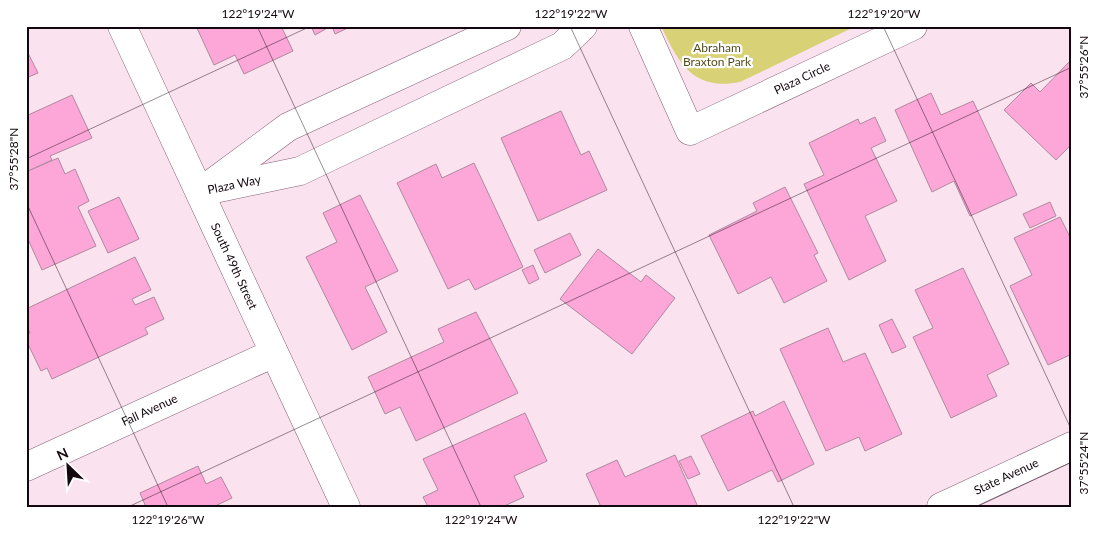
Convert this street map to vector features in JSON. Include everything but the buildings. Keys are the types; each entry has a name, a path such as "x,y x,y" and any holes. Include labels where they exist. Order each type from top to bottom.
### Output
{"street":[{"name":"South 49th Street","path":"122,26 346,507"},
{"name":"Plaza Way","path":"200,192 288,126 507,26"},
{"name":"Plaza Way","path":"200,192 300,171 562,46 583,26"},
{"name":"Plaza Circle","path":"643,26 690,131 913,26"},
{"name":"Fall Avenue","path":"26,467 274,353"},
{"name":"State Avenue","path":"941,507 1072,446"}],"green space":[{"name":"Abraham Braxton Park","path":"661,26 856,26 740,82 724,84 710,82 690,72 674,52"}]}
